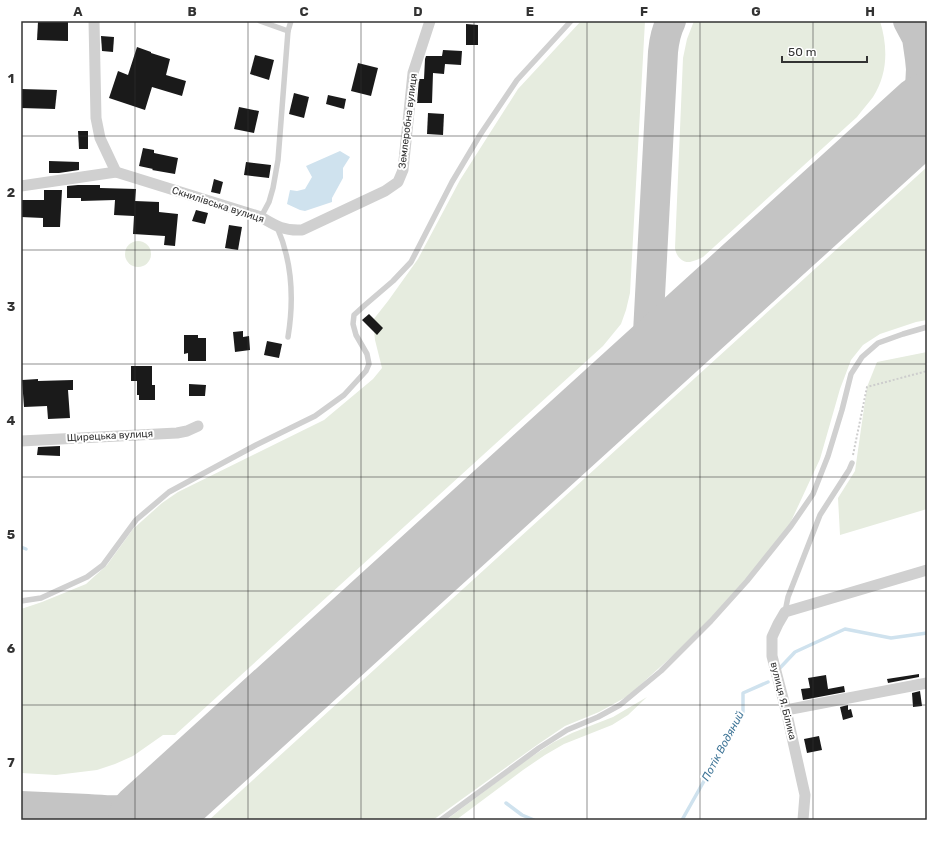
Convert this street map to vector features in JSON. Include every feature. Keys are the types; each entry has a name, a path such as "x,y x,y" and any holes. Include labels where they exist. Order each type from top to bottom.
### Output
{"street":[{"path":"94,21 96,118 100,138 116,172"},
{"name":"Землеробна вулиця","path":"385,191 398,182 403,170 413,73 430,21"},
{"name":"Скнилівська вулиця","path":"21,186 116,172 261,218 277,226 292,230 302,230 385,191"},
{"name":"Щирецька вулиця","path":"21,440 177,433 187,431 198,426"},
{"path":"785,612 927,570"},
{"name":"вулиця Я. Білика","path":"785,612 772,637 772,656 805,795 804,820"},
{"path":"786,710 927,683"}],"lane":[{"path":"260,21 288,31"},
{"path":"261,218 269,202 278,160 288,31 291,21"},
{"path":"21,602 41,598 87,577 103,565 136,520 169,492 256,445 316,416 344,395 366,371 369,364 367,354 356,335 353,324 354,315 393,281 411,262 452,182 480,135 517,80 571,21"},
{"path":"277,226 283,239 291,282 291,317 288,337"},
{"path":"441,820 539,748 568,730 598,717 620,705 661,671 711,622 747,581 791,526 813,494 828,456 851,374 862,357 878,343 927,327"},
{"path":"785,612 788,597 820,515 852,462"}],"path":[{"path":"852,462 867,387 927,371"}],"shaded area":[{"path":"581,21 645,21 630,293 621,324 603,346 175,735 163,735 133,756 97,770 56,775 21,773 21,609 86,584 107,565 133,529 162,503 178,492 324,420 373,379 382,368 375,340 373,320 418,259 460,180 518,89"},
{"path":"694,21 880,21 883,31 885,60 882,79 878,88 873,97 857,117 703,257 687,262 680,258 675,248 683,58 687,39"},
{"path":"927,167 927,320 916,322 880,334 863,345 851,360 840,389 820,459 787,530 762,561 699,632 628,696 599,712 565,726 433,820 209,820"},
{"path":"138,241 147,245 151,254 147,263 138,267 129,263 125,254 129,245"},
{"path":"927,352 927,509 840,535 838,498 855,471 867,387 877,362"},
{"path":"647,697 628,715 612,725 564,744 523,770 456,820 446,820 525,761 554,742 572,733 613,717"}],"water":[{"path":"340,151 350,157 343,168 343,178 332,198 332,202 305,211 287,204 290,190 297,191 305,189 312,177 306,166"}],"building":[{"path":"38,22 68,22 68,41 37,40"},
{"path":"466,24 478,25 478,45 466,45"},
{"path":"101,36 114,37 113,52 102,51"},
{"path":"137,47 170,59 166,75 186,81 182,96 152,87 145,110 109,98 118,71 128,75"},
{"path":"443,50 462,51 461,65 445,64 444,74 433,73 432,103 417,103 419,79 424,79 426,56 442,56"},
{"path":"255,55 274,60 269,80 250,74"},
{"path":"358,63 378,68 371,96 351,91"},
{"path":"21,89 57,90 55,109 21,108"},
{"path":"294,93 309,97 304,118 289,114"},
{"path":"328,95 346,99 344,109 326,104"},
{"path":"239,107 259,111 254,133 234,129"},
{"path":"428,113 444,114 443,135 427,134"},
{"path":"78,131 88,131 88,149 79,149"},
{"path":"143,148 154,150 154,153 178,158 175,174 139,166"},
{"path":"49,161 79,162 79,170 49,173"},
{"path":"246,162 271,165 269,178 244,175"},
{"path":"214,179 223,182 220,194 211,192"},
{"path":"100,185 100,188 136,189 135,201 159,202 159,212 178,214 175,246 164,245 165,236 133,234 134,216 114,215 115,200 81,201 81,198 67,198 67,186"},
{"path":"44,190 62,190 60,227 43,227 43,218 21,217 21,200 44,200"},
{"path":"196,210 208,213 205,224 192,221"},
{"path":"229,225 242,227 238,250 225,248"},
{"path":"369,314 383,328 377,335 362,320"},
{"path":"243,331 243,337 249,336 250,350 235,352 233,332"},
{"path":"184,335 198,335 198,338 206,338 206,361 188,361 188,353 184,354"},
{"path":"267,341 282,344 279,358 264,355"},
{"path":"131,366 152,366 152,385 155,385 155,400 139,400 139,395 137,395 137,381 131,381"},
{"path":"38,379 38,381 73,380 73,390 68,390 70,418 48,419 47,406 24,407 22,380"},
{"path":"189,384 206,385 205,396 189,396"},
{"path":"60,446 60,456 37,455 38,447"},
{"path":"919,674 919,677 888,683 887,679"},
{"path":"826,675 828,689 844,686 845,692 803,700 801,689 810,688 808,678"},
{"path":"920,691 922,706 913,707 912,693"},
{"path":"848,705 848,710 851,709 853,717 843,720 840,707"},
{"path":"819,736 822,750 807,753 804,739"}],"waterway":[{"path":"21,547 26,549"},
{"name":"Потік Водяний","path":"778,670 795,652 845,629 891,638 927,633"},
{"name":"Потік Водяний","path":"682,820 743,712 743,693 768,682"},
{"path":"506,803 522,815 534,820"}],"taxiway":[{"path":"606,402 629,379 639,363 646,345 648,333 663,52 671,21"},
{"path":"894,141 911,119 920,88 921,69 917,38 908,21"},
{"path":"21,806 130,810 155,803 186,783"}],"runway":[{"path":"146,820 927,111"}]}
